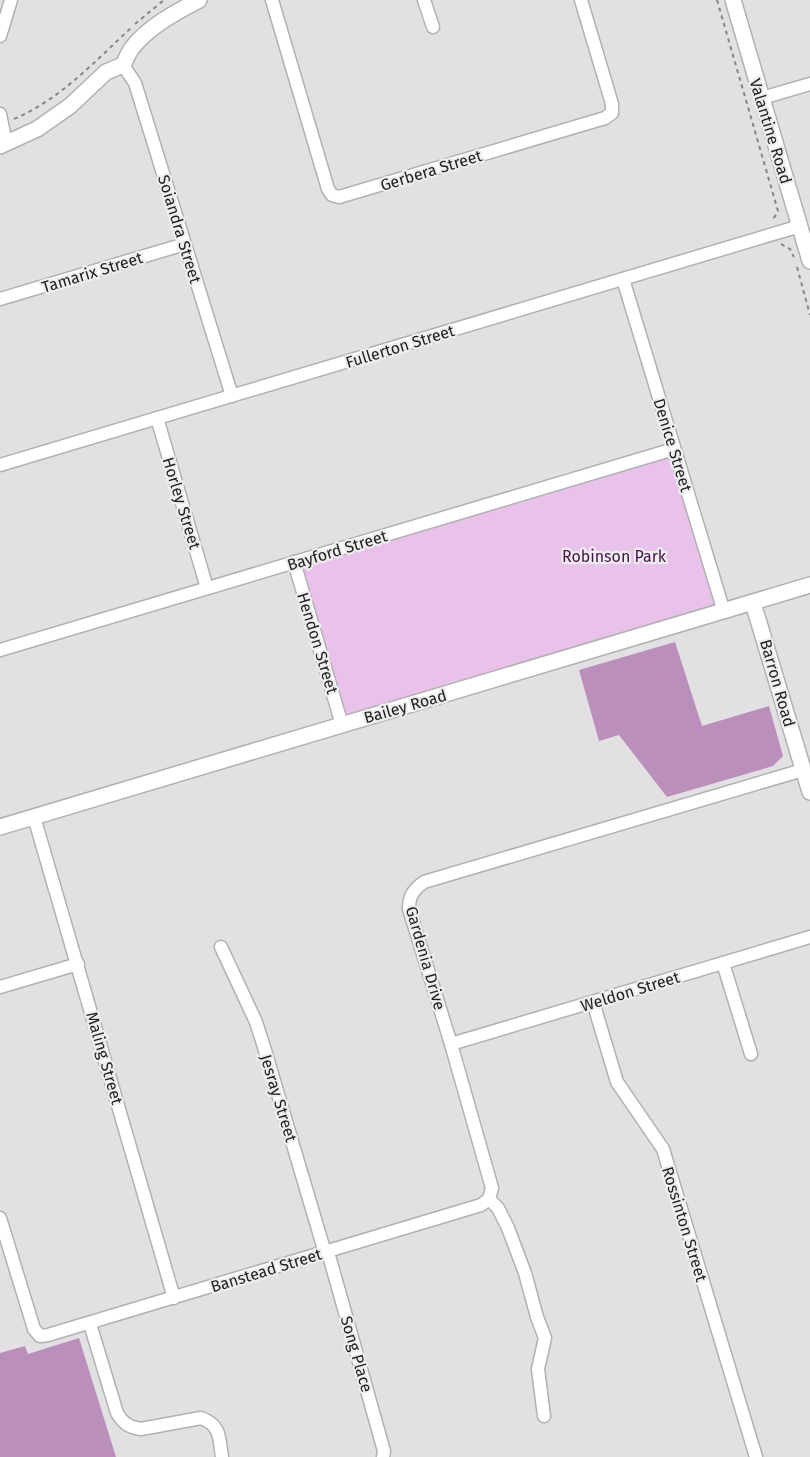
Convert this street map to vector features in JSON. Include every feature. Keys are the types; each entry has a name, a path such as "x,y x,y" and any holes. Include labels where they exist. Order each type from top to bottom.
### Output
{"street":[{"path":"0,36 11,0"},
{"path":"1,119 3,145 37,129 70,106 106,72 123,66 132,48 151,30 169,16 199,0"},
{"name":"Gerbera Street","path":"272,0 328,190 332,195 339,198 605,118 612,113 612,104 581,0"},
{"path":"424,0 432,27"},
{"name":"Valantine Road","path":"733,0 800,226 804,264"},
{"name":"Soiandra Street","path":"123,66 135,83 232,396"},
{"path":"762,98 810,84"},
{"name":"Fullerton Street","path":"0,465 800,226"},
{"name":"Tamarix Street","path":"0,299 185,244"},
{"name":"Denice Street","path":"623,279 724,612"},
{"name":"Horley Street","path":"156,418 207,588"},
{"name":"Bayford Street","path":"0,650 674,449"},
{"name":"Hendon Street","path":"294,562 342,724"},
{"name":"Bailey Road","path":"0,827 810,585"},
{"name":"Barron Road","path":"754,603 810,792"},
{"name":"Gardenia Drive","path":"489,1199 492,1188 451,1044 409,910 409,898 414,890 424,882 803,770"},
{"name":"Maling Street","path":"34,817 174,1298"},
{"name":"Weldon Street","path":"451,1044 810,937"},
{"name":"Jesray Street","path":"222,947 256,1022 326,1252"},
{"path":"723,963 750,1054"},
{"path":"0,988 78,964"},
{"name":"Rossinton Street","path":"593,1002 617,1082 663,1149 756,1457"},
{"path":"489,1199 498,1208 508,1228 525,1273 545,1338 538,1369 544,1416"},
{"name":"Banstead Street","path":"13,1261 34,1329 40,1336 48,1335 326,1252 481,1204 489,1199"},
{"path":"0,1218 13,1261 0,1264"},
{"name":"Song Place","path":"326,1252 330,1259 384,1451 384,1457"},
{"path":"90,1324 117,1413 123,1422 131,1428 141,1428 201,1418 210,1421 217,1428 222,1457"}],"path":[{"path":"1,119 28,113 59,94 147,12 164,0"},
{"path":"717,0 778,211 774,218 781,244 790,249 795,258"},
{"path":"804,264 810,315"}],"green space":[{"name":"Robinson Park","path":"674,449 724,612 342,725 294,562"}],"shaded area":[{"path":"675,642 702,726 769,706 783,756 773,766 667,797 619,735 599,741 579,670"},
{"path":"79,1338 116,1457 0,1457 0,1353 25,1346 28,1354"}]}
